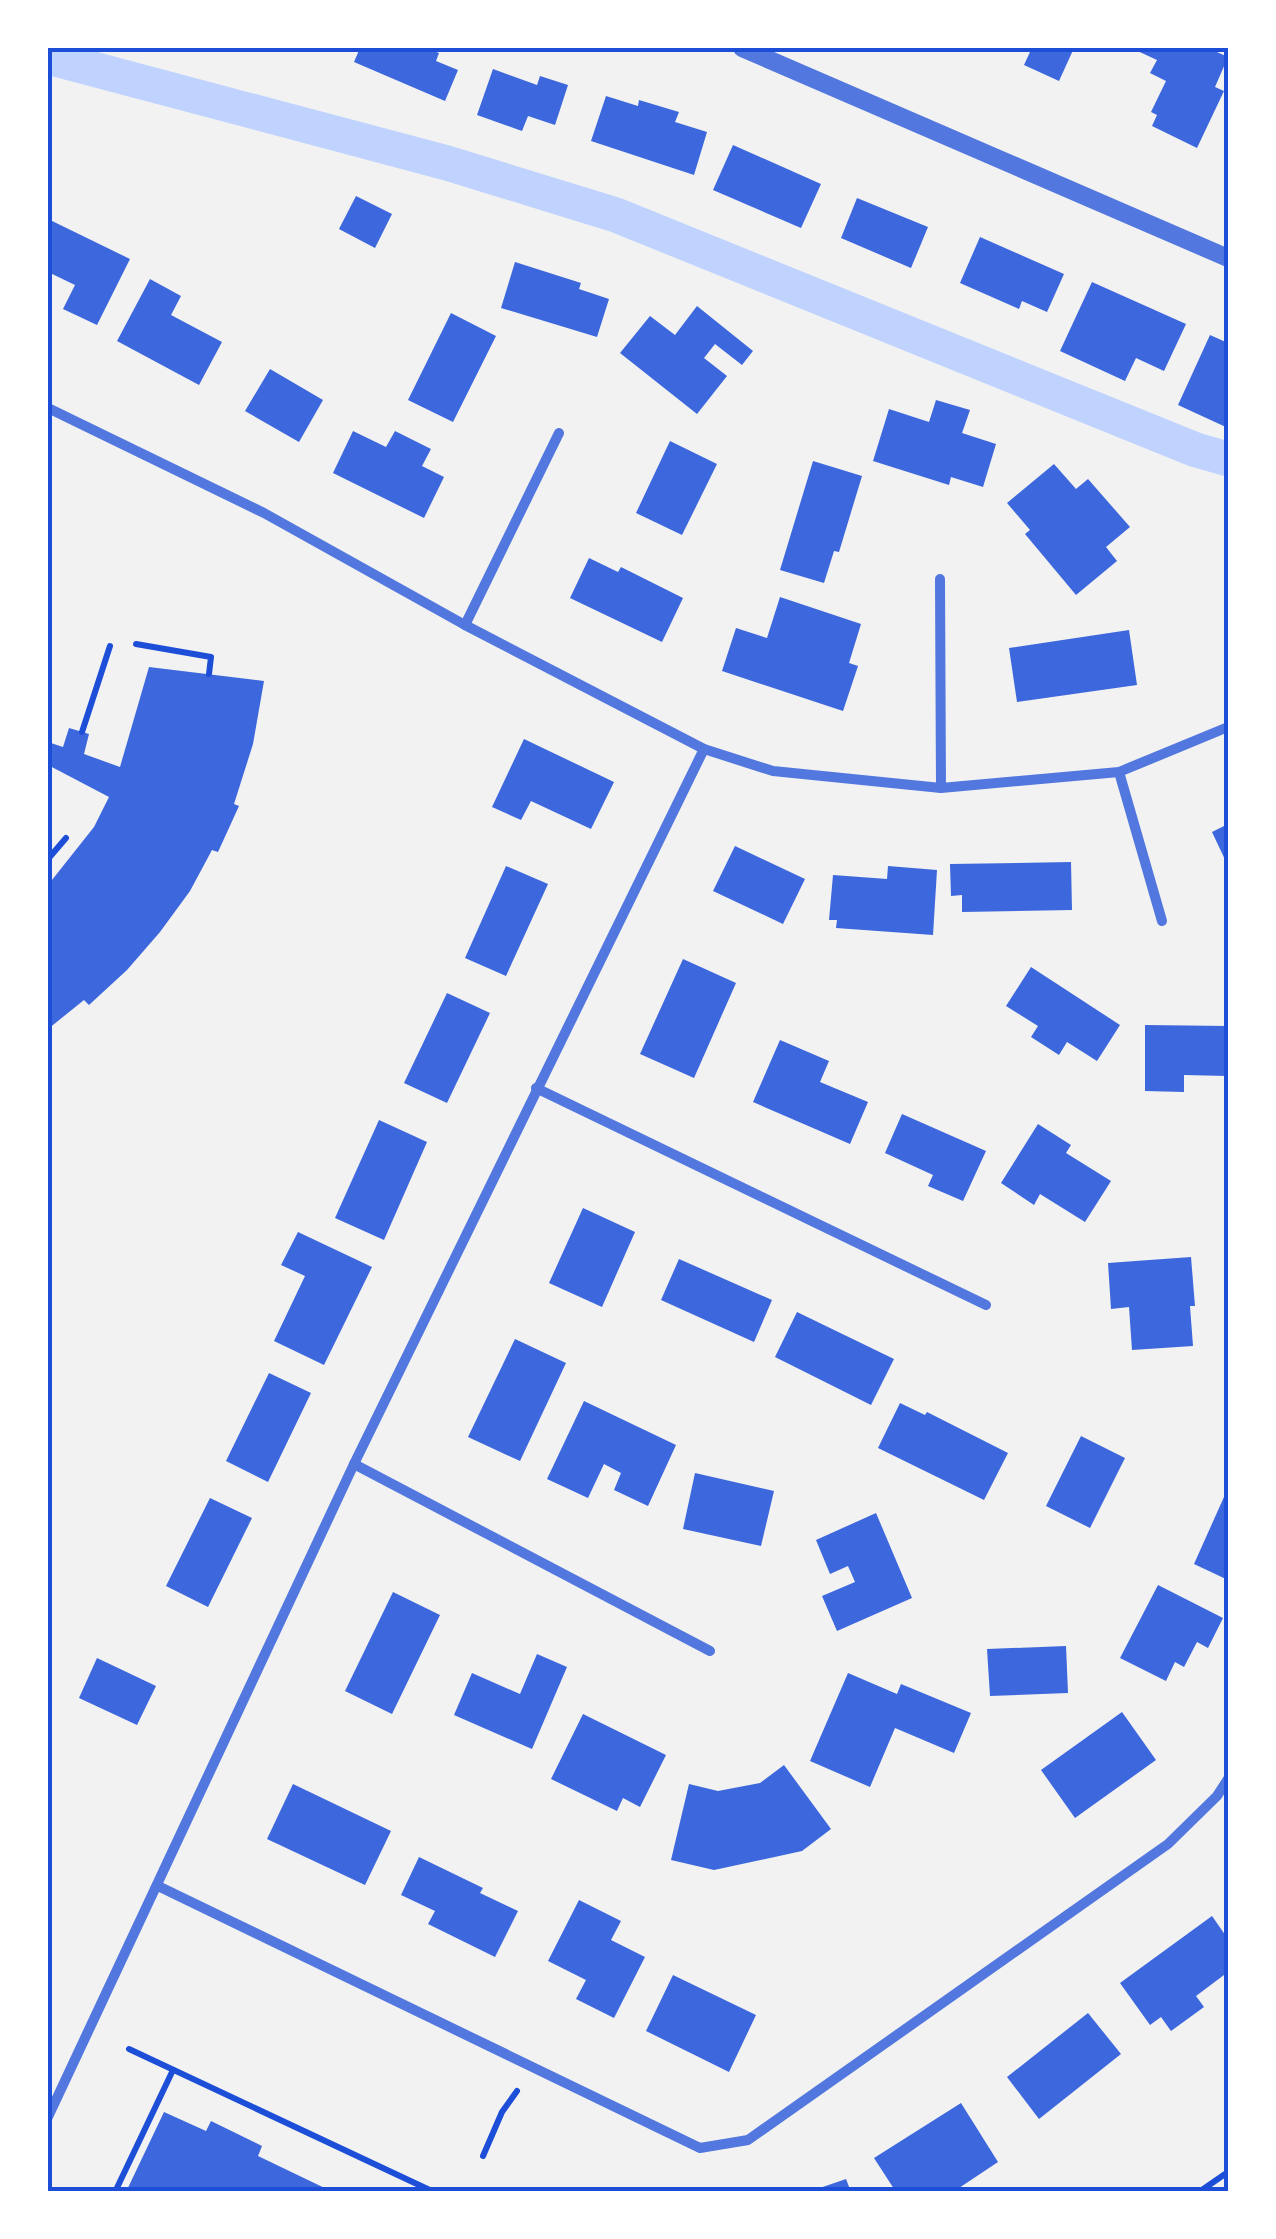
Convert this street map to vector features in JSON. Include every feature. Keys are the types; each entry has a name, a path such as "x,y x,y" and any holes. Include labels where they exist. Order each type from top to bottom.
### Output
{"street":[{"path":"742,48 1228,256"},
{"path":"48,408 264,513 465,625 704,749 774,771 941,788 1119,772 1228,727"},
{"path":"465,625 560,433"},
{"path":"940,579 941,788"},
{"path":"48,2117 354,1464 704,749"},
{"path":"1119,772 1162,922"},
{"path":"536,1088 986,1305"},
{"path":"354,1464 710,1651"},
{"path":"158,1886 700,2148 748,2140 1168,1844 1217,1796 1228,1779"}],"path":[{"path":"136,644 211,658 209,674"},
{"path":"82,732 110,646"},
{"path":"48,859 66,838"},
{"path":"129,2049 434,2192"},
{"path":"115,2192 173,2070"},
{"path":"483,2156 502,2112 517,2090"},
{"path":"1199,2192 1228,2172"}],"building":[{"path":"360,48 426,48 439,53 436,61 458,70 445,101 354,62"},
{"path":"1021,48 1074,48 1059,81 1024,65 1030,52"},
{"path":"1131,48 1208,48 1228,57 1215,87 1224,91 1197,148 1152,126 1157,115 1151,112 1166,81 1150,73 1157,60"},
{"path":"493,69 537,85 540,76 568,85 555,125 528,116 522,131 477,115"},
{"path":"606,96 638,106 639,100 679,112 675,122 707,132 694,175 591,141"},
{"path":"733,145 821,184 801,228 713,190"},
{"path":"356,196 392,214 375,248 339,229"},
{"path":"857,198 928,227 911,268 841,238"},
{"path":"48,219 130,259 97,325 63,309 75,285 48,272"},
{"path":"980,237 1064,274 1047,312 1022,301 1019,309 960,283"},
{"path":"515,262 581,283 579,289 609,299 597,337 501,308"},
{"path":"150,279 181,296 171,315 222,342 199,385 117,341"},
{"path":"1092,282 1186,324 1164,371 1136,358 1125,381 1060,351"},
{"path":"697,306 753,351 742,365 715,344 704,358 727,376 697,414 620,353 650,316 675,335"},
{"path":"451,313 496,336 453,422 408,400"},
{"path":"1210,335 1228,343 1228,428 1178,405"},
{"path":"270,369 323,400 299,442 245,411"},
{"path":"936,400 970,410 962,433 996,444 983,487 951,477 949,485 873,461 889,409 929,422"},
{"path":"353,431 386,447 395,431 431,449 422,466 444,477 424,518 333,473"},
{"path":"670,441 717,464 682,535 636,513"},
{"path":"813,461 862,476 839,552 834,551 824,583 780,570"},
{"path":"1054,464 1076,489 1088,479 1130,527 1106,547 1117,561 1076,595 1025,534 1030,530 1007,503"},
{"path":"589,558 618,572 621,567 683,598 662,642 570,598"},
{"path":"780,597 861,624 849,663 858,666 843,711 722,671 736,628 767,638"},
{"path":"1129,630 1137,685 1017,702 1009,648"},
{"path":"149,667 264,681 253,744 234,804 239,806 218,852 212,850 190,891 160,932 89,1005 84,1000 48,1029 48,885 94,827 109,797 48,765 48,742 63,747 69,728 89,734 84,754 120,767"},
{"path":"524,739 614,782 591,829 531,801 521,820 492,807"},
{"path":"1228,824 1228,866 1212,832"},
{"path":"735,846 805,879 783,924 713,891"},
{"path":"1071,862 1072,910 962,912 962,895 951,896 950,864"},
{"path":"506,866 548,884 506,976 465,958"},
{"path":"888,866 937,870 933,935 836,928 837,920 829,920 833,875 887,879"},
{"path":"683,959 736,983 694,1078 640,1054"},
{"path":"1031,967 1120,1025 1097,1061 1067,1042 1059,1055 1031,1037 1038,1026 1006,1006"},
{"path":"447,993 490,1013 447,1103 404,1083"},
{"path":"1145,1025 1228,1026 1228,1076 1184,1075 1184,1092 1145,1091"},
{"path":"780,1040 829,1061 820,1082 868,1102 850,1144 753,1102"},
{"path":"902,1114 986,1151 963,1201 928,1186 933,1175 885,1153"},
{"path":"379,1120 427,1142 384,1240 335,1218"},
{"path":"1038,1124 1071,1145 1066,1153 1111,1181 1085,1222 1040,1194 1034,1205 1001,1183"},
{"path":"583,1208 635,1232 602,1307 549,1283"},
{"path":"298,1232 372,1267 324,1365 274,1341 305,1276 281,1265"},
{"path":"1191,1257 1193,1346 1132,1350 1129,1307 1111,1309 1108,1263"},
{"path":"679,1259 772,1300 754,1342 661,1300"},
{"path":"797,1312 894,1359 871,1405 775,1357"},
{"path":"515,1339 566,1363 520,1461 468,1437"},
{"path":"269,1373 311,1393 268,1482 226,1461"},
{"path":"584,1401 676,1445 648,1506 614,1490 621,1473 604,1464 588,1498 547,1479"},
{"path":"900,1403 925,1415 927,1412 1008,1453 984,1500 878,1448"},
{"path":"1081,1436 1125,1458 1090,1528 1046,1506"},
{"path":"695,1473 774,1491 761,1546 683,1529"},
{"path":"1228,1488 1228,1580 1194,1564"},
{"path":"210,1498 252,1518 208,1607 166,1586"},
{"path":"876,1513 912,1598 837,1631 822,1596 855,1582 848,1566 830,1574 816,1540"},
{"path":"1158,1585 1223,1618 1208,1648 1197,1642 1184,1667 1175,1662 1166,1681 1120,1658"},
{"path":"393,1592 440,1615 392,1714 345,1691"},
{"path":"1066,1646 1068,1693 990,1696 987,1649"},
{"path":"537,1654 567,1667 532,1749 454,1715 472,1673 520,1694"},
{"path":"97,1658 156,1686 137,1725 79,1698"},
{"path":"848,1673 897,1694 901,1684 971,1713 954,1753 895,1728 870,1787 810,1761"},
{"path":"1122,1712 1156,1760 1075,1818 1041,1770"},
{"path":"583,1714 666,1755 640,1807 623,1798 617,1811 551,1779"},
{"path":"784,1765 831,1829 802,1851 714,1870 671,1860 689,1784 718,1791 760,1783"},
{"path":"293,1784 391,1831 365,1885 267,1839"},
{"path":"419,1857 483,1888 480,1893 518,1911 495,1957 428,1924 435,1911 401,1895"},
{"path":"579,1900 621,1921 611,1940 645,1957 614,2018 576,1999 586,1980 548,1961"},
{"path":"1212,1916 1228,1939 1228,1972 1196,1996 1204,2007 1171,2031 1161,2017 1150,2025 1120,1983"},
{"path":"673,1975 756,2015 729,2072 646,2031"},
{"path":"1088,2013 1121,2054 1039,2119 1007,2077"},
{"path":"961,2103 998,2162 953,2192 896,2192 874,2158"},
{"path":"164,2112 206,2131 211,2121 262,2146 258,2156 333,2192 126,2192"},
{"path":"846,2179 851,2192 811,2192 811,2191"}],"waterway":[{"path":"48,57 447,163 616,215 1196,450 1228,459"}]}
